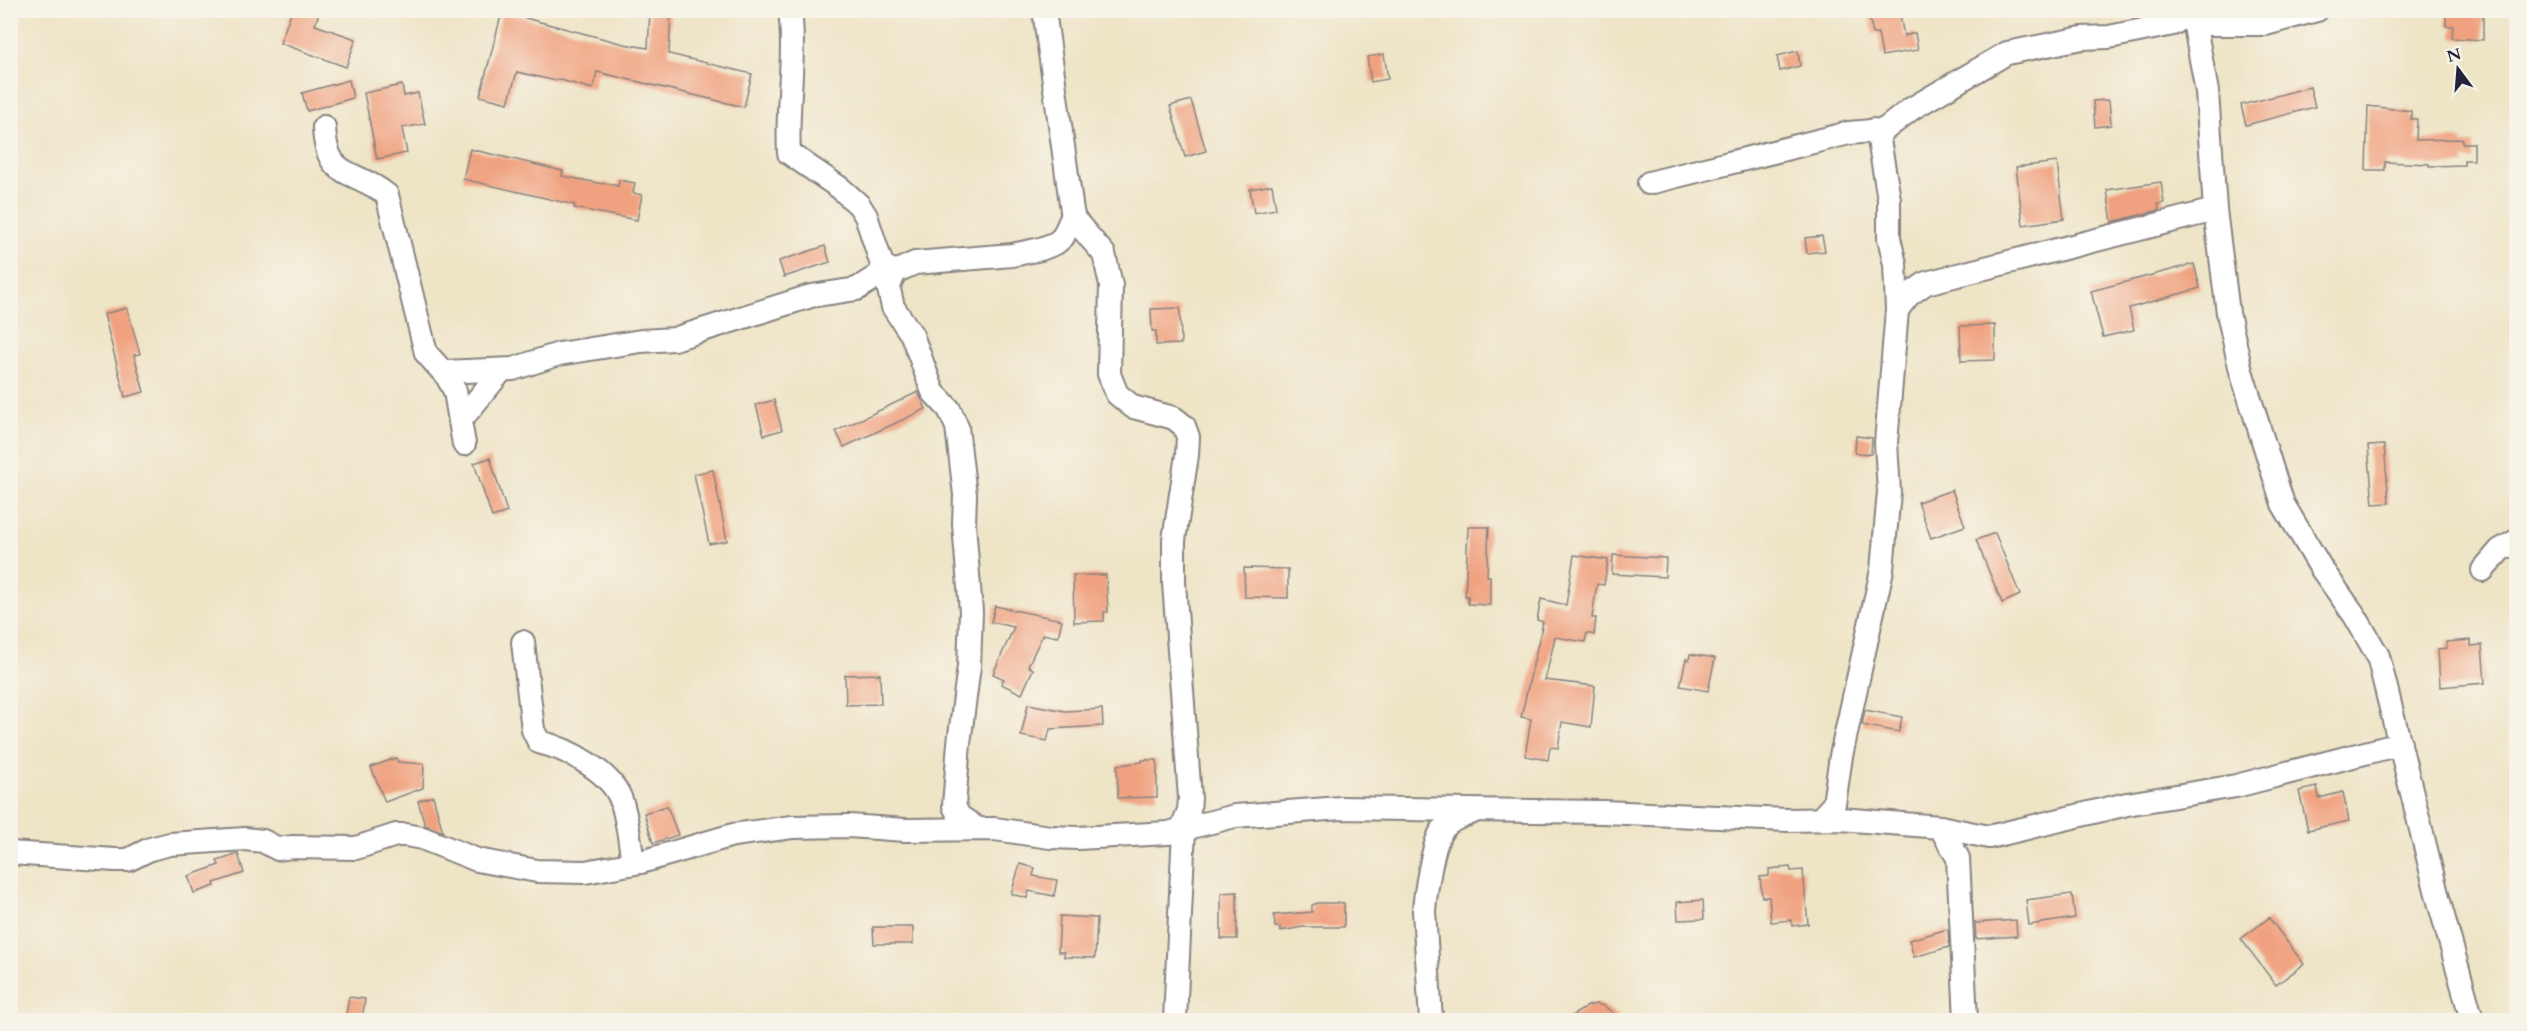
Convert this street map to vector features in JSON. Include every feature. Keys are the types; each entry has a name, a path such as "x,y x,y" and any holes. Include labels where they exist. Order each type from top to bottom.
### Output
{"street":[{"path":"790,10 793,64 789,153 821,174 859,205 866,216 889,275 893,307 912,335 933,392 950,409 957,427 965,495 964,524 971,612 969,666 954,806 948,824 942,830"},
{"path":"1044,10 1073,215 1104,254 1111,285 1109,374 1117,394 1133,407 1174,418 1184,426 1188,437 1174,540 1174,583 1190,798 1175,1020"},
{"path":"1649,183 1849,133 1879,133 1911,109 2007,53 2082,38 2109,37 2173,24 2193,15 2266,24 2317,10"},
{"path":"2193,15 2207,92 2215,210 2228,313 2241,371 2283,504 2378,656 2438,898 2472,1020"},
{"path":"324,128 324,145 328,158 336,166 387,195 426,353 445,373 455,391 464,444"},
{"path":"1832,814 1841,756 1882,570 1889,492 1886,443 1897,310 1895,264 1889,238 1889,199 1879,133"},
{"path":"1897,310 1909,295 1926,283 2215,210"},
{"path":"1056,243 1063,237 1073,215"},
{"path":"445,373 513,369 559,354 641,341 674,339 811,296 857,289 879,275 889,275 915,263 1012,255 1056,243 1075,241 1098,247"},
{"path":"1895,264 1905,276 1926,283"},
{"path":"460,421 502,370"},
{"path":"2483,570 2500,550 2517,541"},
{"path":"523,642 533,730 540,742 557,746 583,760 609,783 622,801 633,863"},
{"path":"1958,858 1989,837 2127,804 2236,786 2400,744"},
{"path":"954,806 959,816 978,829"},
{"path":"10,852 128,860 150,849 170,844 245,839 263,842 278,849 292,847 356,848 396,835 406,835 422,838 477,860 537,871 585,872 633,863 733,835 792,827 849,826 904,830 995,829 1050,837 1077,838 1168,833 1190,823 1235,816 1341,808 1603,812 1788,820 1832,814 1940,826 1989,837"},
{"path":"1417,809 1436,824 1440,832"},
{"path":"1431,1020 1424,911 1426,894 1440,832 1449,822 1478,810"},
{"path":"1940,826 1958,858 1966,1020"}],"building":[{"path":"292,10 320,10 315,25 356,39 346,67 280,43"},
{"path":"650,10 671,10 669,54 752,74 744,107 597,72 593,89 557,79 556,81 517,72 508,103 480,96 502,12 624,44 648,48"},
{"path":"1868,10 1899,10 1904,36 1915,33 1918,50 1882,56 1878,33 1873,34"},
{"path":"2446,10 2483,10 2483,40 2452,38 2453,26 2446,26"},
{"path":"1798,51 1800,66 1780,71 1777,56"},
{"path":"1384,54 1388,79 1371,82 1367,57"},
{"path":"349,80 353,98 307,111 302,93"},
{"path":"402,85 404,96 418,93 425,124 402,128 407,153 377,159 364,93"},
{"path":"2310,87 2315,107 2246,125 2241,105"},
{"path":"1191,100 1206,151 1185,157 1170,106"},
{"path":"2109,100 2111,125 2095,127 2093,101"},
{"path":"2368,106 2411,111 2411,119 2417,119 2416,140 2462,139 2462,143 2474,143 2474,160 2464,160 2464,165 2429,166 2429,164 2385,162 2385,170 2366,170"},
{"path":"470,149 563,171 562,176 618,186 619,180 635,183 633,193 642,195 637,220 574,208 575,205 463,179"},
{"path":"2057,162 2064,219 2023,225 2016,167"},
{"path":"2161,182 2164,203 2158,204 2159,210 2112,222 2107,190"},
{"path":"1272,185 1276,209 1254,213 1250,189"},
{"path":"1822,236 1825,251 1807,253 1805,238"},
{"path":"825,246 830,262 784,277 779,261"},
{"path":"2194,264 2200,288 2129,308 2134,330 2103,337 2091,291"},
{"path":"127,308 140,354 134,355 144,392 125,397 104,314"},
{"path":"1180,308 1181,344 1156,345 1156,331 1152,331 1151,309"},
{"path":"1995,325 1995,360 1961,361 1960,326"},
{"path":"918,392 926,409 844,447 836,431"},
{"path":"774,400 782,430 764,435 756,405"},
{"path":"1856,436 1872,438 1871,454 1855,453"},
{"path":"2384,445 2389,503 2373,504 2368,446"},
{"path":"490,458 507,512 492,517 474,463"},
{"path":"713,470 727,541 709,544 694,474"},
{"path":"1952,490 1965,526 1931,538 1918,502"},
{"path":"1468,527 1489,527 1487,576 1490,576 1490,605 1468,604 1468,596 1465,596"},
{"path":"1995,533 2020,595 2002,603 1976,540"},
{"path":"1574,555 1608,560 1604,585 1597,584 1592,618 1596,618 1594,635 1587,633 1585,642 1555,637 1545,680 1595,686 1591,727 1562,722 1558,748 1550,747 1548,760 1525,756 1531,719 1521,717 1543,622 1537,620 1541,599 1566,605"},
{"path":"1613,555 1666,558 1665,577 1612,574"},
{"path":"1244,568 1288,569 1288,598 1245,597"},
{"path":"1073,575 1106,575 1108,612 1104,612 1104,621 1074,622"},
{"path":"995,606 1062,620 1058,637 1043,634 1028,666 1033,669 1022,694 1001,684 1004,679 993,674 1014,627 991,622"},
{"path":"2471,640 2471,646 2482,645 2485,683 2440,687 2438,649 2447,648 2446,642"},
{"path":"1690,654 1715,658 1708,691 1680,686 1686,659 1689,660"},
{"path":"880,674 881,704 846,705 845,675"},
{"path":"1028,704 1065,711 1102,709 1103,726 1050,729 1047,741 1021,736"},
{"path":"1865,710 1902,717 1899,732 1862,725"},
{"path":"396,758 398,762 424,764 423,788 385,802 371,767"},
{"path":"1142,760 1157,760 1157,797 1118,798 1117,765 1142,762"},
{"path":"2317,787 2319,798 2343,792 2349,821 2308,830 2299,791"},
{"path":"433,796 443,832 425,825 418,801"},
{"path":"667,806 678,835 653,843 644,813"},
{"path":"238,854 244,873 214,883 215,886 194,893 188,876 219,865 217,861"},
{"path":"1020,864 1035,868 1033,876 1057,880 1054,896 1029,891 1027,898 1011,894"},
{"path":"1790,867 1791,871 1803,870 1808,924 1792,926 1791,920 1771,922 1769,897 1762,897 1760,877 1769,876 1769,869"},
{"path":"1237,892 1237,939 1221,939 1221,893"},
{"path":"2072,894 2075,918 2029,925 2026,900"},
{"path":"1703,900 1704,919 1678,920 1677,902"},
{"path":"1344,903 1344,927 1303,927 1280,931 1280,927 1275,927 1274,915 1312,912 1312,905"},
{"path":"1060,916 1097,918 1095,958 1064,957 1064,952 1058,952"},
{"path":"2269,918 2304,964 2276,985 2241,939"},
{"path":"2016,920 2017,936 1976,939 1975,923"},
{"path":"873,927 913,927 913,944 874,944"},
{"path":"1948,929 1949,947 1914,957 1909,940"},
{"path":"349,997 365,999 362,1020 345,1020"},
{"path":"1596,1004 1604,1006 1622,1020 1565,1020 1588,1006"}]}
